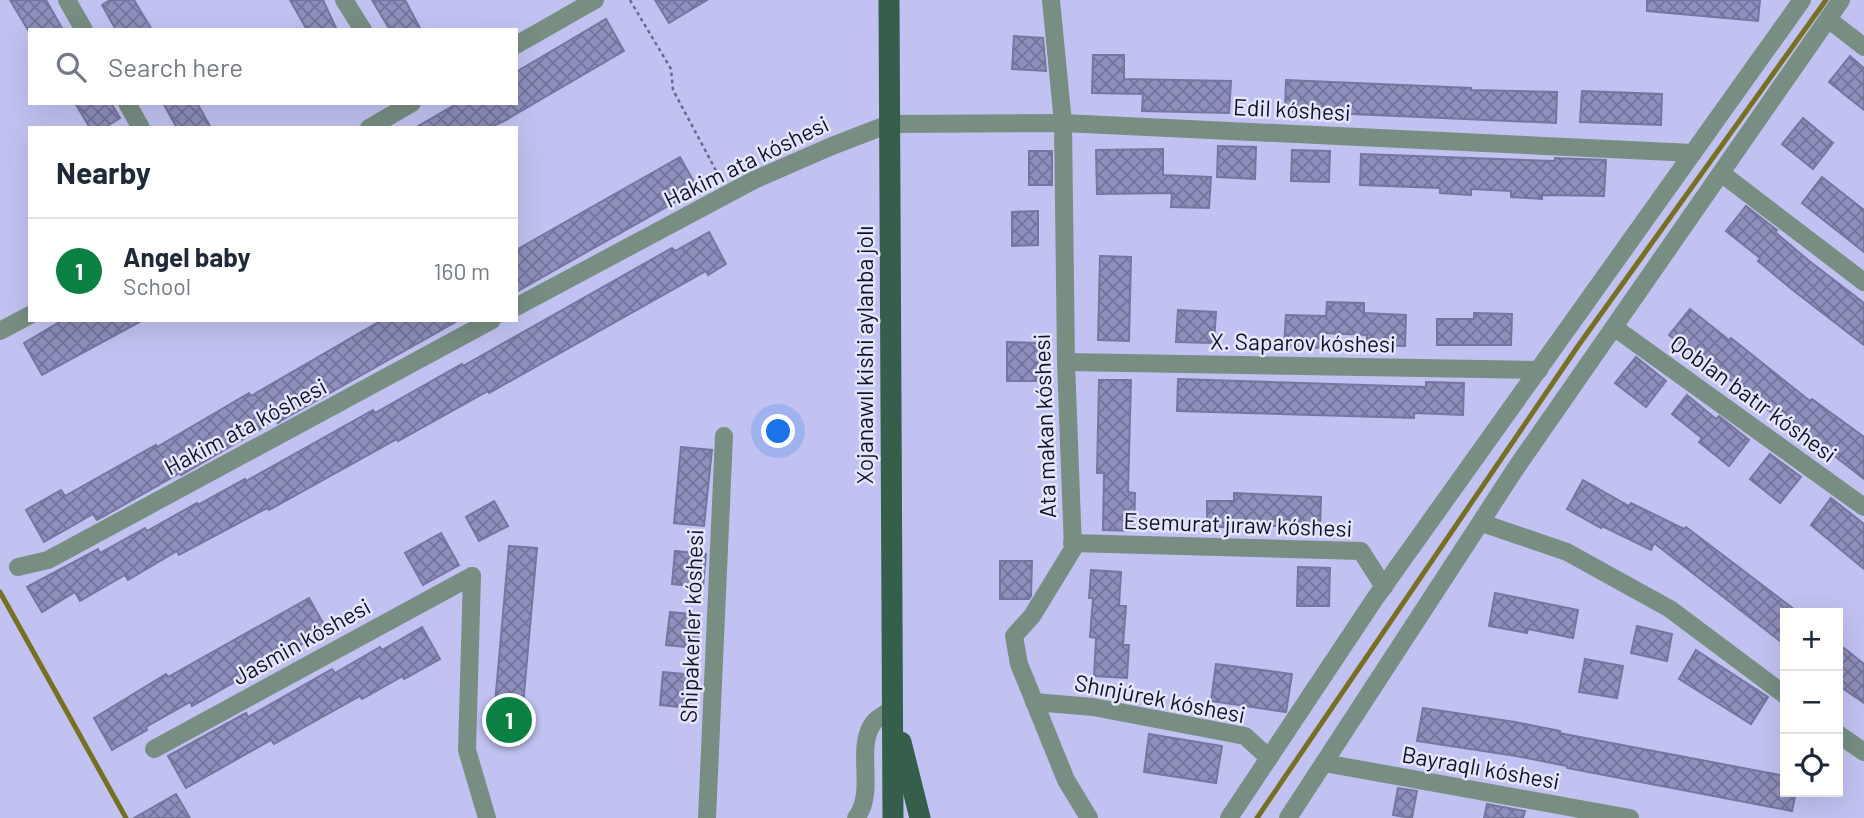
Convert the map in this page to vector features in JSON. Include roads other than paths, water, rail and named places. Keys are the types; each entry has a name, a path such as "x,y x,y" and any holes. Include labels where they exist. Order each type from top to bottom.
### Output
{"main road":[{"name":"Xojanawıl kishi aylanba jolı","path":"889,0 893,818"},
{"name":"Xojanawıl kishi aylanba jolı","path":"892,709 920,818"}],"street":[{"path":"67,0 83,28"},
{"path":"344,0 362,28"},
{"path":"518,44 595,0"},
{"name":"Ata makan kóshesi","path":"1051,0 1063,123 1066,362 1073,549 1032,616 1014,636 1019,664 1066,780 1089,818"},
{"path":"1228,818 1384,587 1802,0"},
{"path":"1288,818 1516,468 1841,0"},
{"path":"1828,19 1864,47"},
{"path":"128,105 140,126"},
{"path":"372,126 409,105"},
{"name":"Edil kóshesi","path":"889,124 1063,123 1693,153"},
{"name":"Hakim ata kóshesi","path":"518,306 728,194 832,146 889,124"},
{"path":"1721,173 1864,282"},
{"path":"0,331 28,316"},
{"name":"Hakim ata kóshesi","path":"18,567 48,560 488,322"},
{"name":"Qoblan batır kóshesi","path":"1615,328 1864,507"},
{"name":"X. Saparov kóshesi","path":"1066,362 1539,370"},
{"name":"Shipakerler kóshesi","path":"707,818 724,436"},
{"path":"1482,523 1567,552 1670,609 1780,691"},
{"name":"Esemurat jıraw kóshesi","path":"1072,542 1362,551 1384,587"},
{"name":"Jasmin kóshesi","path":"154,749 472,576 467,750 487,818"},
{"name":"Shınjúrek kóshesi","path":"1034,702 1093,707 1245,736 1269,758"},
{"path":"856,818 865,807 867,736 875,720 892,709"},
{"path":"1843,737 1864,752"},
{"name":"Bayraqlı kóshesi","path":"1324,763 1630,818"}],"waterway":[{"path":"1257,818 1578,346 1826,0"},
{"path":"0,592 126,818"}],"place":[{"name":"Angel baby","path":"509,720"}]}
